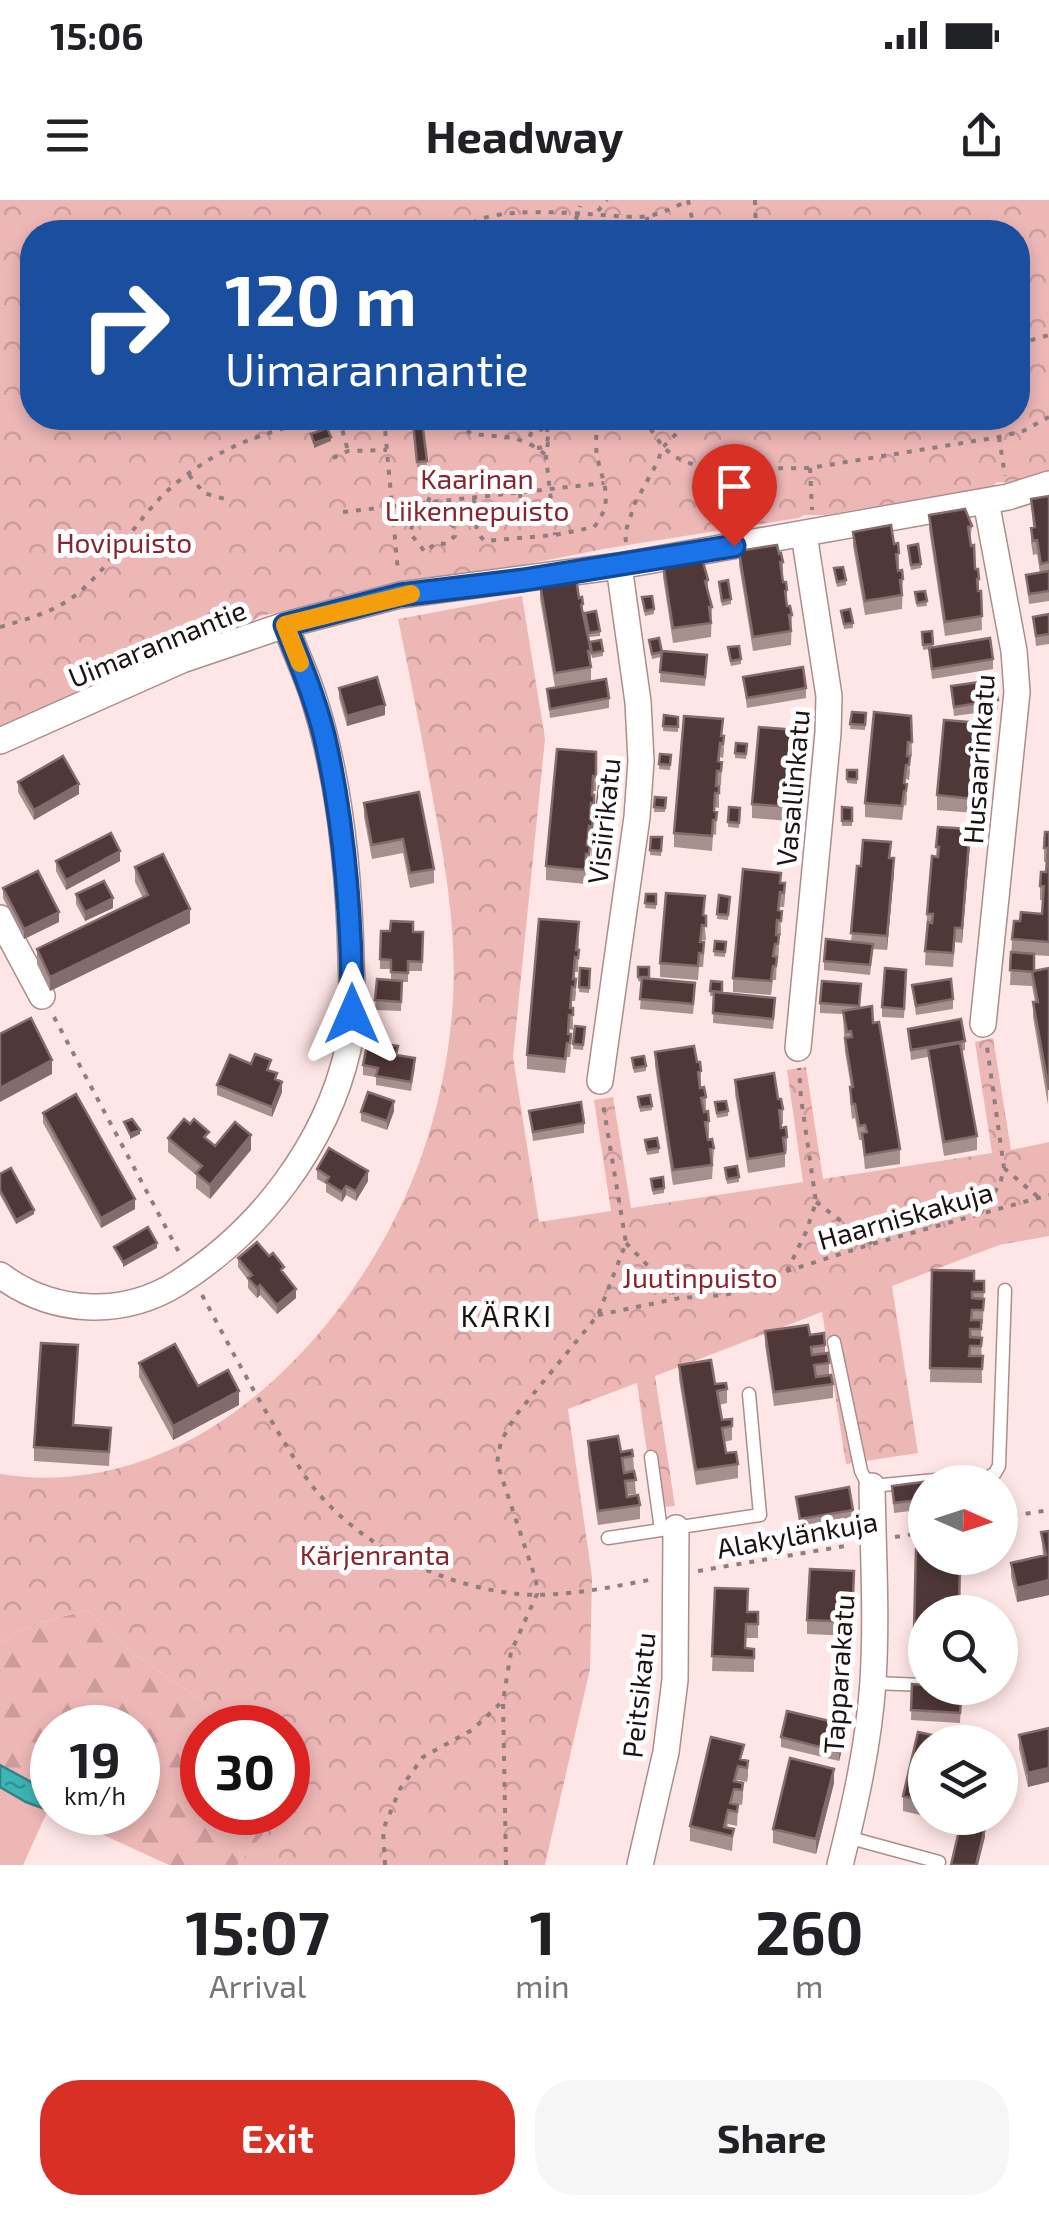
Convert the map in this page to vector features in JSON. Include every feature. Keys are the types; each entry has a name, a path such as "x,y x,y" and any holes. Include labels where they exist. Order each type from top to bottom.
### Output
{"street":[{"name":"Uimarannantie","path":"0,741 182,660 285,625 400,595 624,565 997,498 1049,484"},
{"name":"Husaarinkatu","path":"983,1024 1018,692 997,498"},
{"name":"Vasallinkatu","path":"798,1048 830,696 811,532"},
{"name":"Visiirikatu","path":"600,1081 641,761 624,565"},
{"path":"0,1275 36,1297 81,1307 147,1299 191,1274 250,1224 294,1171 325,1115 339,1080 352,1014 350,908 327,746 285,625"},
{"path":"0,918 42,996"},
{"name":"Tapparakatu","path":"840,1865 862,1766 873,1683 876,1615 872,1486"},
{"name":"Peitsikatu","path":"640,1865 666,1752 675,1680 676,1575 668,1530"}],"lane":[{"path":"834,1342 866,1481 872,1486 987,1478 999,1466 1005,1290"},
{"path":"608,1538 760,1514 749,1394"},
{"path":"651,1457 668,1530"},
{"path":"873,1683 908,1684"},
{"path":"847,1837 939,1862"}],"path":[{"path":"598,211 607,200"},
{"path":"570,204 615,215 647,216 688,200"},
{"path":"576,220 580,206"},
{"path":"468,220 470,216"},
{"path":"647,216 647,220"},
{"path":"0,627 40,614 75,596 161,498 212,456 240,442 280,430"},
{"path":"342,430 348,451"},
{"path":"385,430 400,595"},
{"path":"466,430 515,438 546,457"},
{"path":"534,447 528,436 535,430"},
{"path":"515,438 544,430 548,439"},
{"path":"548,430 546,457 555,534"},
{"path":"474,498 477,530 485,541 594,527 606,504 596,446 598,430"},
{"path":"652,430 675,456 694,465 810,468 1022,430"},
{"path":"624,565 625,533 635,503 663,446 680,430"},
{"path":"997,498 999,436"},
{"path":"534,447 544,447 548,439"},
{"path":"333,458 348,451 386,450"},
{"path":"810,468 811,532"},
{"path":"427,504 436,478 493,472 510,494"},
{"path":"189,475 204,493 226,499"},
{"path":"342,512 604,483"},
{"path":"520,493 522,518"},
{"path":"413,505 410,532 425,552 436,543 446,544 454,536 452,524 414,519"},
{"name":"Alakylänkuja","path":"42,996 266,1413 313,1487 360,1533 382,1547 451,1579 518,1594 537,1594 595,1589 908,1535"},
{"path":"980,1214 1000,1184 1004,1168 983,1024"},
{"path":"787,1271 816,1202 798,1048"},
{"path":"506,1865 504,1702 511,1652 537,1594 536,1580 498,1463 501,1440 526,1401 598,1315 626,1244 600,1081"},
{"path":"1004,1168 1038,1198"},
{"name":"Haarniskakuja","path":"598,1315 680,1298 726,1295 872,1244 1049,1195"},
{"path":"816,1202 872,1244"},
{"path":"626,1244 680,1298"},
{"path":"1018,1515 1049,1510"},
{"path":"385,1865 383,1830 400,1789 423,1756 472,1730 504,1702"}],"green space":[{"name":"Hovipuisto","path":"0,200 1049,200 1049,477 997,482 993,486 825,515 804,515 609,548 260,616 245,626 0,730"},
{"name":"Kärjenranta","path":"522,596 545,739 513,1057 539,1222 611,1211 594,1100 613,1097 631,1208 803,1182 787,1070 806,1067 823,1179 992,1153 975,1042 993,1038 1011,1150 1049,1142 1049,1236 999,1245 892,1286 918,1453 846,1464 822,1312 655,1376 675,1506 655,1508 637,1383 568,1409 592,1577 590,1669 545,1865 237,1865 263,1835 310,1835 310,1705 205,1705 131,1652 88,1610 30,1627 0,1644 0,1474 64,1477 125,1467 182,1444 235,1412 283,1371 326,1325 363,1274 405,1197 432,1125 443,1074 451,1024 453,941 444,860 398,619"},
{"path":"88,1610 131,1652 205,1705 180,1705 180,1835 263,1835 237,1865 169,1865 103,1835 160,1835 160,1705 30,1705 30,1781 0,1765 0,1644 53,1619"},
{"path":"0,1787 30,1803 30,1835 37,1835 23,1865 0,1865"}],"water":[{"path":"0,1765 30,1781 30,1803 26,1802 0,1787"}],"building":[{"path":"328,430 331,437 314,443 311,434"},
{"path":"414,430 423,430 427,461 417,462"},
{"path":"1049,496 1049,562 1041,564 1031,528 1035,527 1031,499"},
{"path":"965,509 972,526 968,527 978,569 982,616 945,622 929,515"},
{"path":"891,525 894,544 898,543 902,595 865,601 853,532"},
{"path":"918,544 921,564 911,565 908,546"},
{"path":"777,545 783,562 787,606 792,615 791,631 753,637 739,551"},
{"path":"702,558 712,607 711,623 673,628 663,563"},
{"path":"843,567 846,580 837,582 834,568"},
{"path":"1049,571 1049,591 1029,594 1026,575"},
{"path":"576,578 591,667 555,673 540,584"},
{"path":"728,580 731,599 722,601 719,582"},
{"path":"925,591 927,601 917,603 915,592"},
{"path":"652,596 654,609 645,611 642,597"},
{"path":"850,609 853,623 844,624 841,611"},
{"path":"596,611 600,631 589,633 585,613"},
{"path":"1049,614 1049,634 1036,636 1033,617"},
{"path":"932,631 933,644 923,645 922,632"},
{"path":"659,638 662,652 652,654 649,640"},
{"path":"990,638 993,659 932,669 929,648"},
{"path":"601,640 603,651 592,653 590,642"},
{"path":"739,646 741,659 731,661 728,647"},
{"path":"662,651 707,655 705,677 660,672"},
{"path":"803,667 806,688 747,698 743,677"},
{"path":"377,677 385,705 347,716 339,688"},
{"path":"606,679 609,698 550,709 547,689"},
{"path":"994,680 998,700 954,707 951,686"},
{"path":"852,712 866,713 865,725 850,724"},
{"path":"874,712 911,716 912,742 908,742 910,756 902,806 865,803"},
{"path":"664,715 678,717 678,727 663,726"},
{"path":"684,716 723,719 724,736 718,761 722,762 721,771 717,771 719,793 715,793 717,812 712,836 674,833"},
{"path":"944,720 982,723 974,799 937,795"},
{"path":"759,727 796,730 794,756 798,757 797,764 793,763 794,791 789,807 752,804"},
{"path":"736,743 747,744 746,754 735,753"},
{"path":"557,749 596,752 593,819 585,870 546,866"},
{"path":"660,754 671,755 670,765 659,764"},
{"path":"63,756 79,784 34,810 18,782"},
{"path":"847,770 857,770 857,779 847,779"},
{"path":"599,786 609,787 608,805 597,804"},
{"path":"419,792 434,869 410,873 403,839 372,845 364,803"},
{"path":"655,797 666,798 665,808 654,807"},
{"path":"729,807 740,808 739,823 728,822"},
{"path":"842,807 852,808 852,821 842,821"},
{"path":"938,827 970,829 962,928 955,928 953,953 925,951 928,922 932,923 933,914 927,914 932,856 938,857"},
{"path":"1045,832 1049,832 1049,942 1012,939 1014,921 1020,921 1021,912 1042,914 1041,872 1046,872 1048,848 1044,848"},
{"path":"111,833 120,851 66,880 56,861"},
{"path":"594,837 604,838 602,856 592,856"},
{"path":"651,837 662,837 661,851 650,850"},
{"path":"863,840 891,842 889,858 894,858 887,936 851,933"},
{"path":"163,854 190,909 50,977 37,949 148,895 135,867"},
{"path":"743,869 781,873 780,883 785,883 784,893 780,892 781,921 777,920 778,944 773,956 777,957 771,981 733,978"},
{"path":"38,871 59,912 24,929 3,888"},
{"path":"104,881 113,898 85,912 76,894"},
{"path":"666,893 705,896 706,926 702,925 703,953 699,953 698,966 660,963"},
{"path":"646,894 656,894 656,904 645,903"},
{"path":"719,895 730,897 728,915 717,914"},
{"path":"539,919 579,922 570,1008 573,1015 569,1015 571,1034 565,1059 527,1055"},
{"path":"391,921 413,922 413,932 423,932 422,962 408,961 408,973 391,972 391,960 380,959 381,931 390,931"},
{"path":"826,939 873,944 870,965 824,961"},
{"path":"715,941 726,942 725,952 714,951"},
{"path":"1011,952 1034,954 1034,971 1049,968 1049,1090 1033,1002 1038,1002 1032,972 1010,970"},
{"path":"638,967 649,967 649,977 638,977"},
{"path":"580,968 590,969 589,988 579,987"},
{"path":"885,968 906,970 904,1009 882,1007"},
{"path":"642,978 695,983 693,1004 640,999"},
{"path":"377,979 402,981 401,1002 375,1000"},
{"path":"951,979 953,999 916,1006 912,985"},
{"path":"711,981 722,982 722,992 710,991"},
{"path":"822,981 861,984 859,1006 820,1003"},
{"path":"714,992 775,998 773,1019 713,1013"},
{"path":"872,1006 873,1023 879,1022 900,1149 865,1155 862,1133 867,1132 865,1125 859,1126 852,1104 845,1038 852,1037 851,1031 847,1032 843,1011"},
{"path":"31,1018 52,1060 0,1088 0,1034"},
{"path":"961,1019 965,1041 911,1050 908,1029"},
{"path":"575,1026 585,1027 583,1045 573,1044"},
{"path":"368,1041 398,1046 396,1055 415,1058 411,1082 376,1076 378,1068 363,1065"},
{"path":"960,1043 977,1136 944,1142 928,1049"},
{"path":"694,1046 700,1062 700,1088 704,1087 706,1097 701,1098 704,1112 708,1111 708,1140 712,1139 714,1148 710,1149 712,1165 673,1170 655,1052"},
{"path":"255,1054 271,1060 267,1070 277,1073 275,1079 282,1082 272,1107 217,1085 230,1055 251,1064"},
{"path":"644,1056 646,1066 634,1068 632,1058"},
{"path":"774,1073 783,1109 779,1110 781,1128 786,1127 785,1153 748,1159 735,1080"},
{"path":"368,1092 394,1101 387,1121 361,1112"},
{"path":"76,1094 135,1199 101,1218 43,1113"},
{"path":"650,1095 652,1106 640,1107 638,1097"},
{"path":"726,1101 728,1111 717,1113 715,1102"},
{"path":"581,1102 584,1123 533,1132 529,1111"},
{"path":"132,1119 140,1130 130,1134 124,1122"},
{"path":"184,1119 190,1124 194,1119 209,1132 204,1137 215,1146 235,1122 251,1135 210,1185 196,1173 202,1166 168,1138"},
{"path":"657,1138 659,1148 647,1150 645,1140"},
{"path":"329,1148 368,1171 356,1191 346,1186 342,1192 326,1182 329,1177 317,1169"},
{"path":"737,1166 739,1177 727,1179 725,1168"},
{"path":"11,1168 34,1210 16,1220 0,1190 0,1174"},
{"path":"663,1177 664,1188 653,1190 651,1179"},
{"path":"148,1227 157,1243 123,1262 114,1247"},
{"path":"257,1242 269,1256 273,1253 296,1289 277,1305 260,1285 257,1288 248,1278 252,1275 238,1258"},
{"path":"932,1270 974,1271 974,1281 984,1281 984,1292 972,1292 972,1298 984,1299 983,1310 972,1310 971,1320 981,1320 981,1329 970,1329 970,1337 982,1338 981,1346 970,1346 969,1356 983,1356 982,1369 930,1368"},
{"path":"808,1325 810,1335 824,1333 825,1345 811,1347 812,1355 828,1353 829,1363 814,1365 816,1377 831,1375 833,1384 774,1392 765,1331"},
{"path":"41,1343 78,1345 73,1425 111,1428 109,1452 34,1447"},
{"path":"175,1344 198,1386 228,1370 239,1391 173,1426 139,1363"},
{"path":"711,1360 715,1384 726,1383 727,1389 717,1391 722,1420 732,1419 732,1426 722,1428 726,1453 736,1452 738,1464 696,1470 679,1365"},
{"path":"618,1436 621,1452 632,1450 633,1456 622,1458 624,1473 634,1471 636,1480 625,1481 627,1497 638,1495 640,1505 598,1511 588,1441"},
{"path":"908,1484 908,1501 894,1503 892,1486"},
{"path":"849,1487 853,1510 800,1519 796,1497"},
{"path":"1049,1531 1049,1580 1017,1588 1014,1575 1018,1575 1018,1561 1046,1555 1041,1532"},
{"path":"810,1569 854,1571 852,1622 807,1620"},
{"path":"915,1575 960,1575 959,1595 915,1595"},
{"path":"715,1588 748,1589 747,1612 758,1612 758,1624 746,1624 745,1648 754,1649 754,1658 712,1656"},
{"path":"911,1705 961,1705 960,1713 911,1710"},
{"path":"787,1711 846,1725 839,1752 781,1737"},
{"path":"1049,1728 1049,1768 1028,1773 1019,1735"},
{"path":"711,1737 744,1745 740,1759 748,1761 747,1768 738,1766 734,1781 743,1783 742,1790 734,1789 730,1803 738,1805 737,1812 728,1810 724,1827 734,1829 732,1836 690,1826"},
{"path":"790,1758 834,1769 816,1839 773,1829"},
{"path":"958,1835 983,1835 976,1865 951,1865"}],"slow traffic":[{"path":"300,663 285,625 411,594"}],"district":[{"name":"KÄRKI","path":"507,1315"}],"route":[{"path":"352,1014 350,908 338,809 327,746 285,625 400,595 619,566 734,546"}],"park label":[{"name":"Kaarinan Liikennepuisto","path":"477,494"},
{"name":"Juutinpuisto","path":"700,1277"}]}
